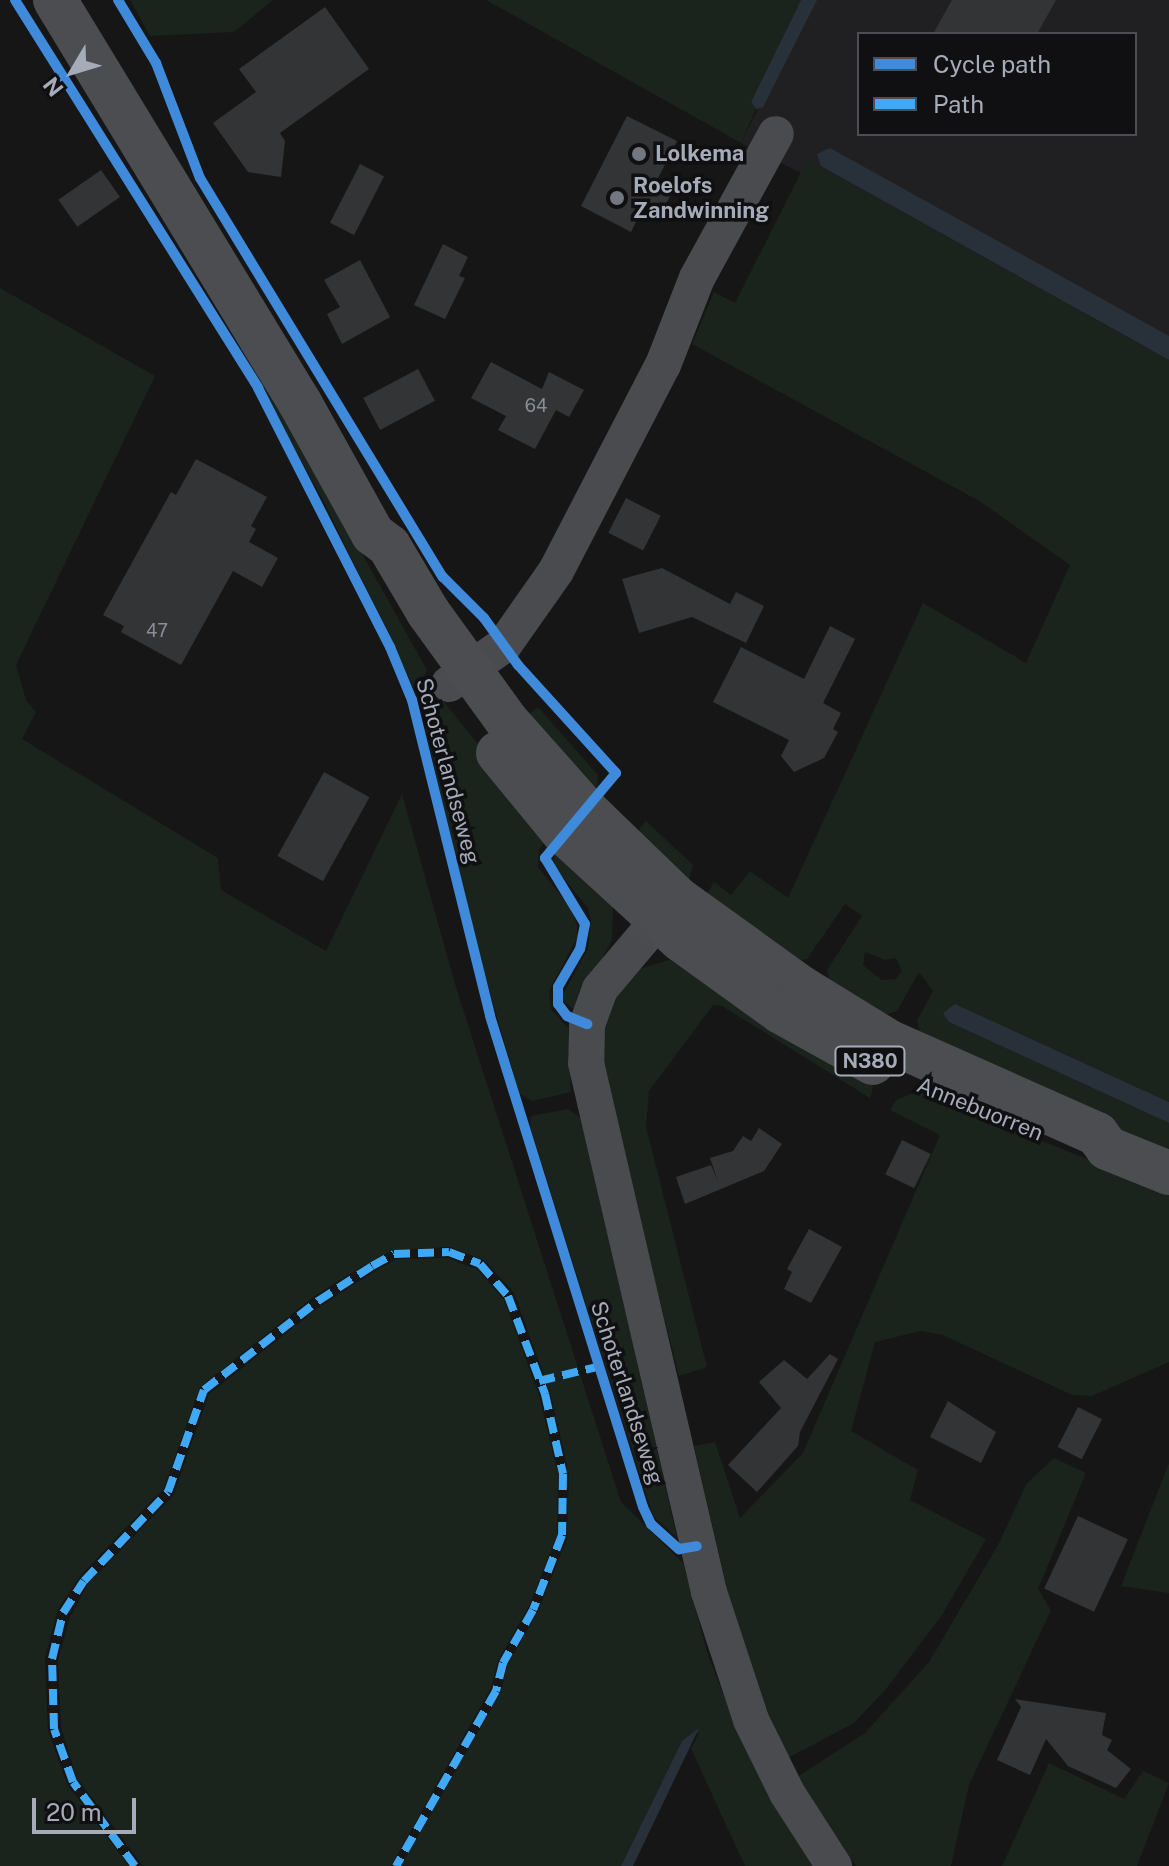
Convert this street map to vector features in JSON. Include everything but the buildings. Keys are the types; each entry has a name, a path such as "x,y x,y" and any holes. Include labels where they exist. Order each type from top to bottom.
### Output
{"main road":[{"name":"Schoterlandseweg","path":"55,0 300,403 373,534 389,546 459,678 586,810 667,909"},
{"name":"Annebuorren","path":"667,909 752,955 888,1041 1097,1134 1107,1148 1169,1173"}],"street":[{"name":"Schoterlandseweg","path":"459,678 511,637 556,571 663,365 697,278 776,134"},
{"name":"Schoterlandseweg","path":"667,909 594,1001 585,1048 592,1097 653,1335 697,1546 728,1656 770,1760 834,1866"}],"shaded area":[{"path":"130,0 273,0 234,32 150,36"},
{"path":"486,0 801,0 751,102 756,109 741,143"},
{"path":"801,0 817,0 763,107 756,109 751,102"},
{"path":"811,0 1169,0 1169,355 741,143"},
{"path":"830,148 1169,336 1169,360 821,166 817,154"},
{"path":"807,160 1169,360 1169,1102 955,1004 949,1022 1169,1123 1169,1154 924,1050 917,1021 933,991 919,972 897,1011 868,1020 834,1000 827,970 862,916 845,904 807,959 780,964 705,898 714,882 731,895 750,871 788,898 923,603 1026,663 1070,565 981,502 692,344 714,292 735,303","holes":["865,952 885,960 896,958 902,971 896,979 882,980 863,965"]},
{"path":"0,288 155,376 16,665 26,700 36,712 22,739 218,858 221,890 326,951 402,794 455,984 621,1502 683,1563 707,1652 742,1743 813,1866 745,1866 691,1749 699,1733 682,1741 621,1866 401,1866 501,1692 507,1666 538,1611 567,1539 569,1474 550,1392 514,1293 484,1260 450,1247 394,1250 371,1261 316,1295 200,1387 164,1488 81,1575 58,1609 45,1658 48,1730 67,1784 129,1866 0,1866"},
{"path":"234,324 427,670 422,681 413,686 325,504 227,325"},
{"path":"441,698 550,834 539,850 538,867 570,907 577,925 577,938 549,991 551,1009 568,1028 571,1092 532,1101 519,1093 466,909 421,707"},
{"path":"538,707 598,775 597,789 587,800 527,716"},
{"path":"646,821 693,865 688,883 634,836"},
{"path":"555,851 613,905 612,940 575,1010 563,1001 563,994 588,949 591,920 588,908 553,865"},
{"path":"669,960 690,964 868,1070 873,1088 870,1098 722,1006 713,1005 649,1091 646,1127 707,1367 679,1376 599,1058 601,1035 620,987 636,970"},
{"path":"955,1004 1169,1102 1169,1123 949,1022 943,1013"},
{"path":"918,1091 1169,1192 1169,1362 1092,1396 1072,1395 943,1335 921,1331 875,1342 851,1431 918,1470 910,1500 986,1539 942,1615 886,1689 854,1723 788,1758 758,1691 731,1606 694,1446 715,1442 740,1518 803,1453 940,1135 890,1110 896,1100"},
{"path":"568,1109 582,1119 677,1538 653,1516 530,1127 531,1116"},
{"path":"448,1258 478,1270 504,1300 539,1395 558,1475 557,1535 529,1606 498,1661 491,1688 391,1866 143,1866 77,1778 61,1728 58,1661 70,1617 88,1584 173,1496 209,1394 322,1305 375,1271 397,1259"},
{"path":"1054,1458 1086,1473 1038,1589 1051,1610 969,1785 951,1866 856,1866 797,1777 865,1733 929,1662 998,1545 1027,1483"},
{"path":"1169,1463 1169,1593 1121,1586"},
{"path":"699,1728 633,1866 621,1866 682,1741"},
{"path":"1049,1763 1124,1799 1143,1771 1169,1783 1137,1866 1002,1866"}],"marked path":[{"path":"135,1866 73,1782 54,1729 52,1659 63,1613 84,1581 168,1492 204,1390 318,1301 372,1266 394,1254 449,1252 480,1264 508,1296 545,1394 563,1474 562,1535 533,1610 503,1663 496,1691 396,1866"},
{"path":"539,1381 597,1367"}],"cycle path":[{"path":"15,0 258,388 390,647 412,700 490,1016 643,1507 651,1524 679,1549 697,1546"},
{"path":"118,0 156,63 200,178 443,577 484,618 518,665 616,773 545,858 585,924 580,949 558,987 558,1004 567,1016 587,1024"}],"place":[{"name":"Lolkema","path":"639,154"},
{"name":"Roelofs Zandwinning","path":"617,198"}]}
